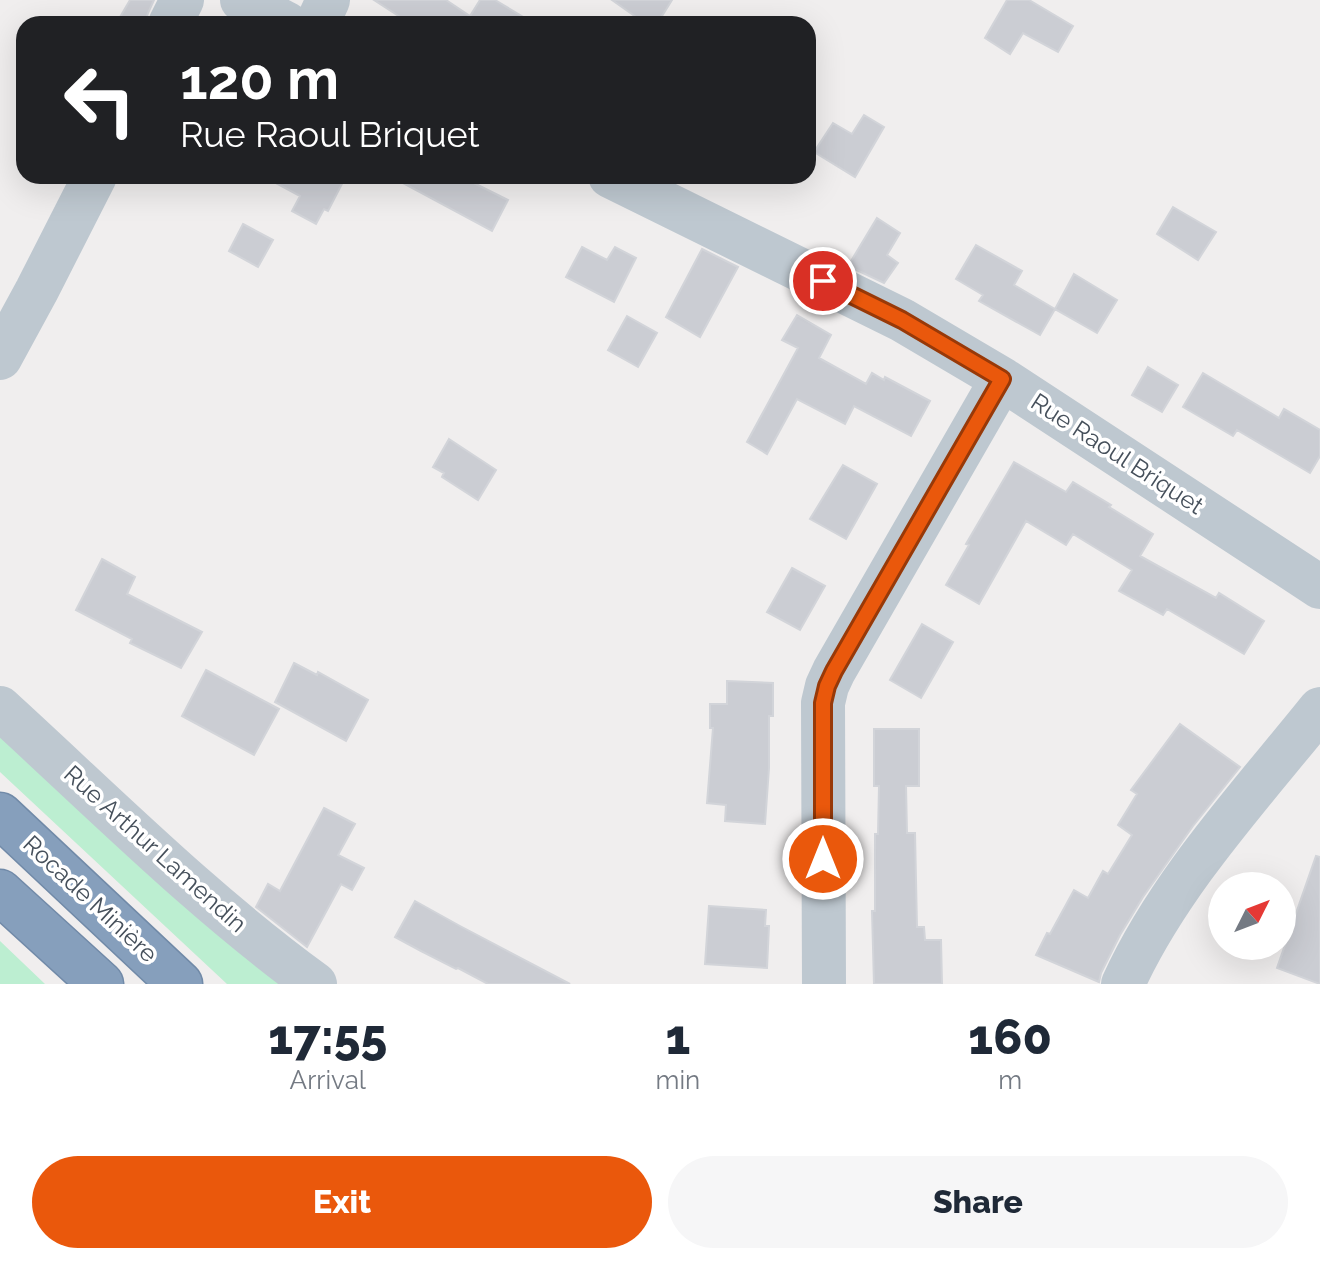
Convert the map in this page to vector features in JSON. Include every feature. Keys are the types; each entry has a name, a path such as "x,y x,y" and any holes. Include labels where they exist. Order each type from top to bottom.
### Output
{"highway":[{"name":"Rocade Minière","path":"0,815 180,984"},
{"path":"0,892 101,984"}],"street":[{"path":"242,0 272,16"},
{"path":"0,358 91,184"},
{"name":"Rue Raoul Briquet","path":"626,184 902,320 1002,379 1320,587"},
{"path":"824,984 823,703 827,686 1002,379"},
{"name":"Rue Arthur Lamendin","path":"0,708 194,886 272,953 315,984"},
{"path":"1123,984 1168,904 1199,860 1320,709"}],"green space":[{"path":"0,721 294,984 227,984 0,772"},
{"path":"0,941 45,984 0,984"}],"building":[{"path":"130,0 154,0 147,16 121,16"},
{"path":"374,0 446,0 470,16 399,16"},
{"path":"480,0 495,0 522,16 470,16"},
{"path":"612,0 672,0 662,16 635,16"},
{"path":"1007,0 1029,0 1073,26 1058,52 1023,33 1010,54 985,38"},
{"path":"864,115 884,127 855,177 816,153 833,123 852,134"},
{"path":"278,184 342,184 328,211 324,209 316,224 292,211 300,196"},
{"path":"405,184 476,184 508,200 492,231"},
{"path":"1173,207 1216,232 1198,260 1157,234"},
{"path":"877,218 900,233 887,255 898,263 884,283 848,266"},
{"path":"243,224 273,240 258,267 229,251"},
{"path":"976,245 1022,271 1014,285 1055,309 1040,335 979,301 983,295 956,279"},
{"path":"582,247 607,260 615,247 636,258 614,302 566,277"},
{"path":"702,249 738,267 700,337 666,317"},
{"path":"1074,274 1117,300 1097,333 1055,309"},
{"path":"797,315 831,335 819,358 866,384 872,373 930,401 911,436 854,406 845,424 797,399 767,454 747,442 798,348 782,340"},
{"path":"627,316 657,333 638,367 608,350"},
{"path":"1148,367 1178,385 1162,412 1132,395"},
{"path":"1203,373 1279,418 1284,409 1320,430 1320,456 1310,473 1237,430 1233,436 1183,407"},
{"path":"449,439 496,470 478,500 442,477 444,473 433,467"},
{"path":"1014,462 1066,492 1073,482 1111,505 1109,507 1153,534 1140,556 1216,598 1219,593 1264,621 1244,654 1167,609 1163,615 1119,591 1132,570 1073,534 1066,545 1026,521 979,604 946,585"},
{"path":"843,465 877,484 846,539 810,519"},
{"path":"102,559 135,577 127,594 202,632 181,668 130,643 132,639 76,610"},
{"path":"792,568 825,586 800,630 767,612"},
{"path":"922,624 953,642 921,698 890,680"},
{"path":"294,663 317,675 318,672 368,700 346,741 275,702"},
{"path":"206,670 279,709 254,755 182,716"},
{"path":"727,681 773,683 765,824 725,821 726,805 707,803 713,728 710,728 710,704 727,704"},
{"path":"1180,724 1240,767 1143,897 1120,935 1099,982 1036,955 1074,890 1088,898 1103,871 1108,874 1132,835 1118,825 1137,794 1131,790"},
{"path":"874,729 919,729 919,786 906,786 907,833 915,833 917,927 924,927 925,940 941,940 942,984 874,984 872,911 875,911 875,834 878,834 879,786 874,786"},
{"path":"324,808 355,824 338,855 364,868 352,890 341,884 307,947 256,907 268,884 280,891"},
{"path":"1316,856 1320,857 1320,984 1277,968 1280,960 1296,960 1296,913"},
{"path":"415,901 570,984 488,984 421,951 395,937"},
{"path":"709,906 766,910 765,926 769,926 767,968 705,964"}],"route":[{"path":"823,281 902,320 1002,379 827,686 823,703 823,859"}]}
